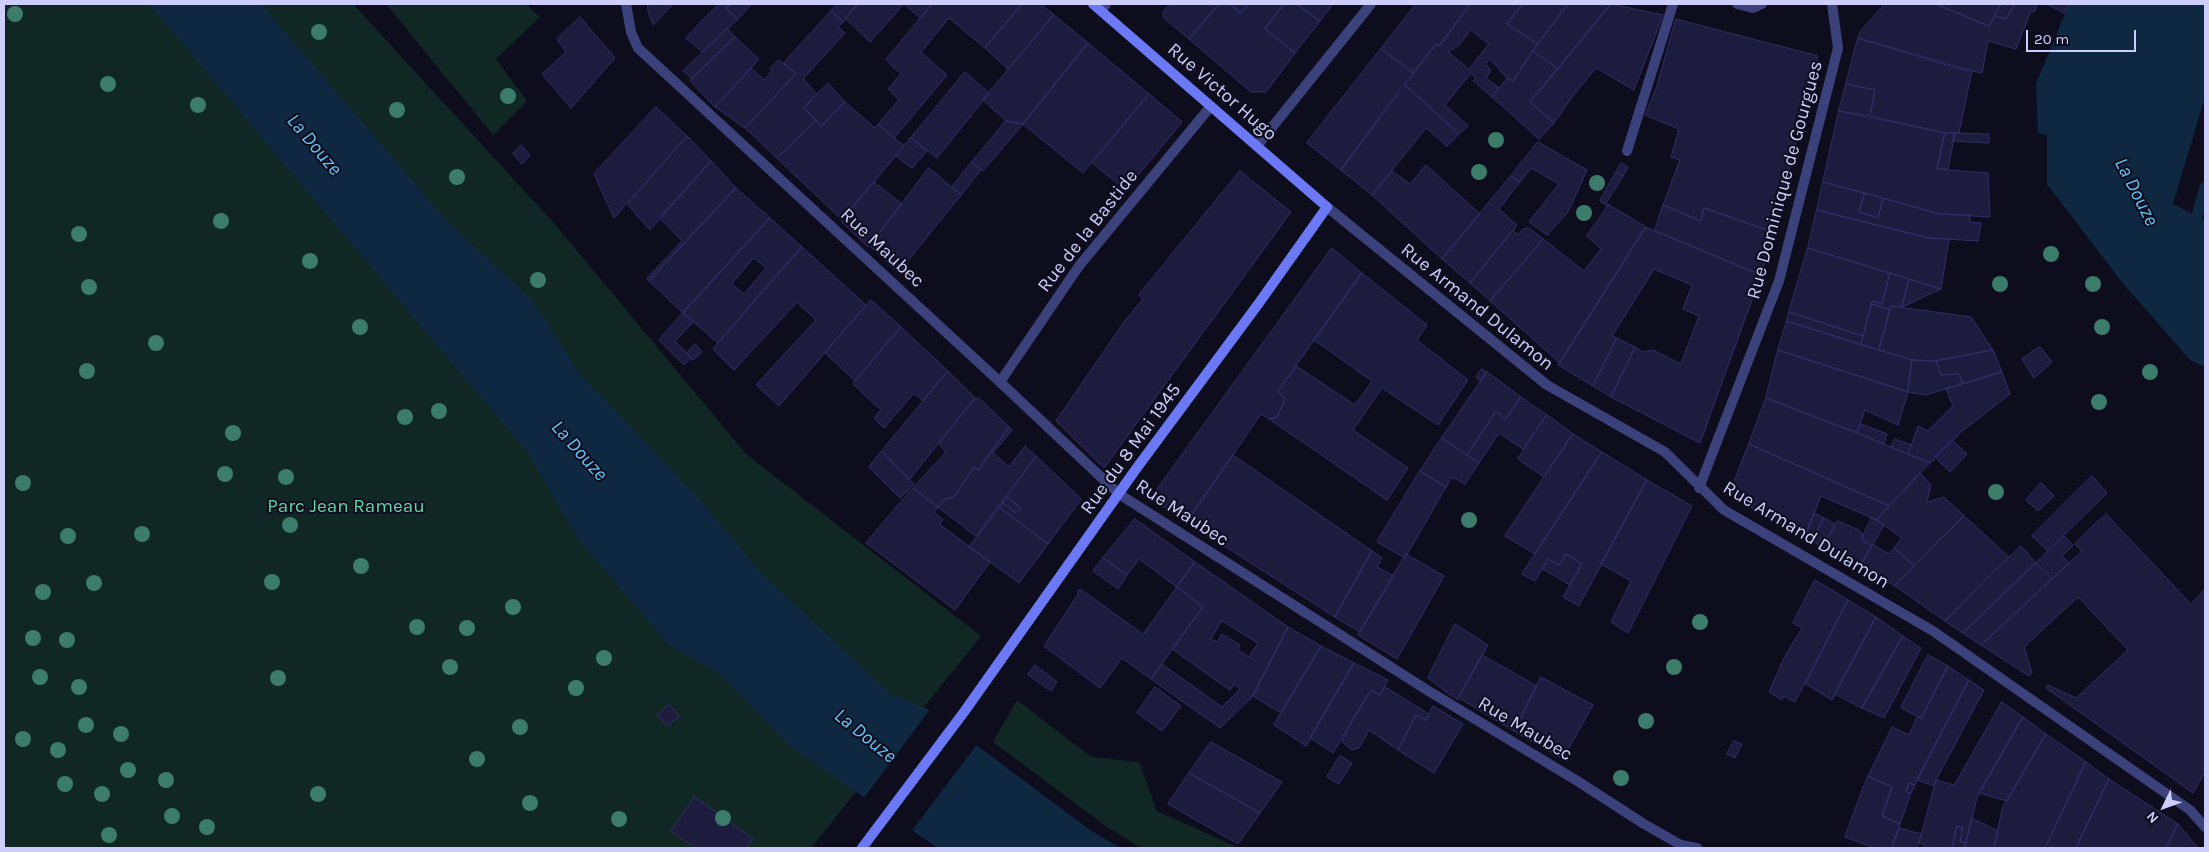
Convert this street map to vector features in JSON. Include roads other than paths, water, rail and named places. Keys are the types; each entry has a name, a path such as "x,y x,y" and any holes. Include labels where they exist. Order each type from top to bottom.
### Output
{"main road":[{"name":"Rue Victor Hugo","path":"1100,6 1327,207"},
{"name":"Rue du 8 Mai 1945","path":"862,848 964,712 1119,494 1260,303 1327,207"}],"street":[{"name":"Rue Maubec","path":"626,4 631,32 638,48 1119,494 1427,690 1580,782 1644,824 1681,846 1697,848"},
{"path":"1257,146 1371,4"},
{"path":"1626,151 1673,4"},
{"path":"1737,4 1753,8 1762,4"},
{"name":"Rue Dominique de Gourgues","path":"1699,488 1779,281 1838,48 1832,4"},
{"name":"Rue de la Bastide","path":"1000,382 1080,266 1211,106"},
{"name":"Rue Armand Dulamon","path":"1327,207 1547,386 1665,452 1699,488 1724,510 1933,632 2190,810 2205,827"}],"water":[{"name":"La Douze","path":"149,4 261,4 450,224 533,301 579,373 697,496 764,576 891,694 928,709 1090,830 1120,848 938,848 792,748 716,671 671,647 578,539 528,453"},
{"name":"La Douze","path":"2069,4 2205,4 2205,97 2173,204 2205,220 2205,367 2190,360 2121,281 2047,184 2047,135 2038,133 2036,84"}],"waterway":[{"path":"2193,231 2205,187"}],"park label":[{"name":"Parc Jean Rameau","path":"346,507"}]}
